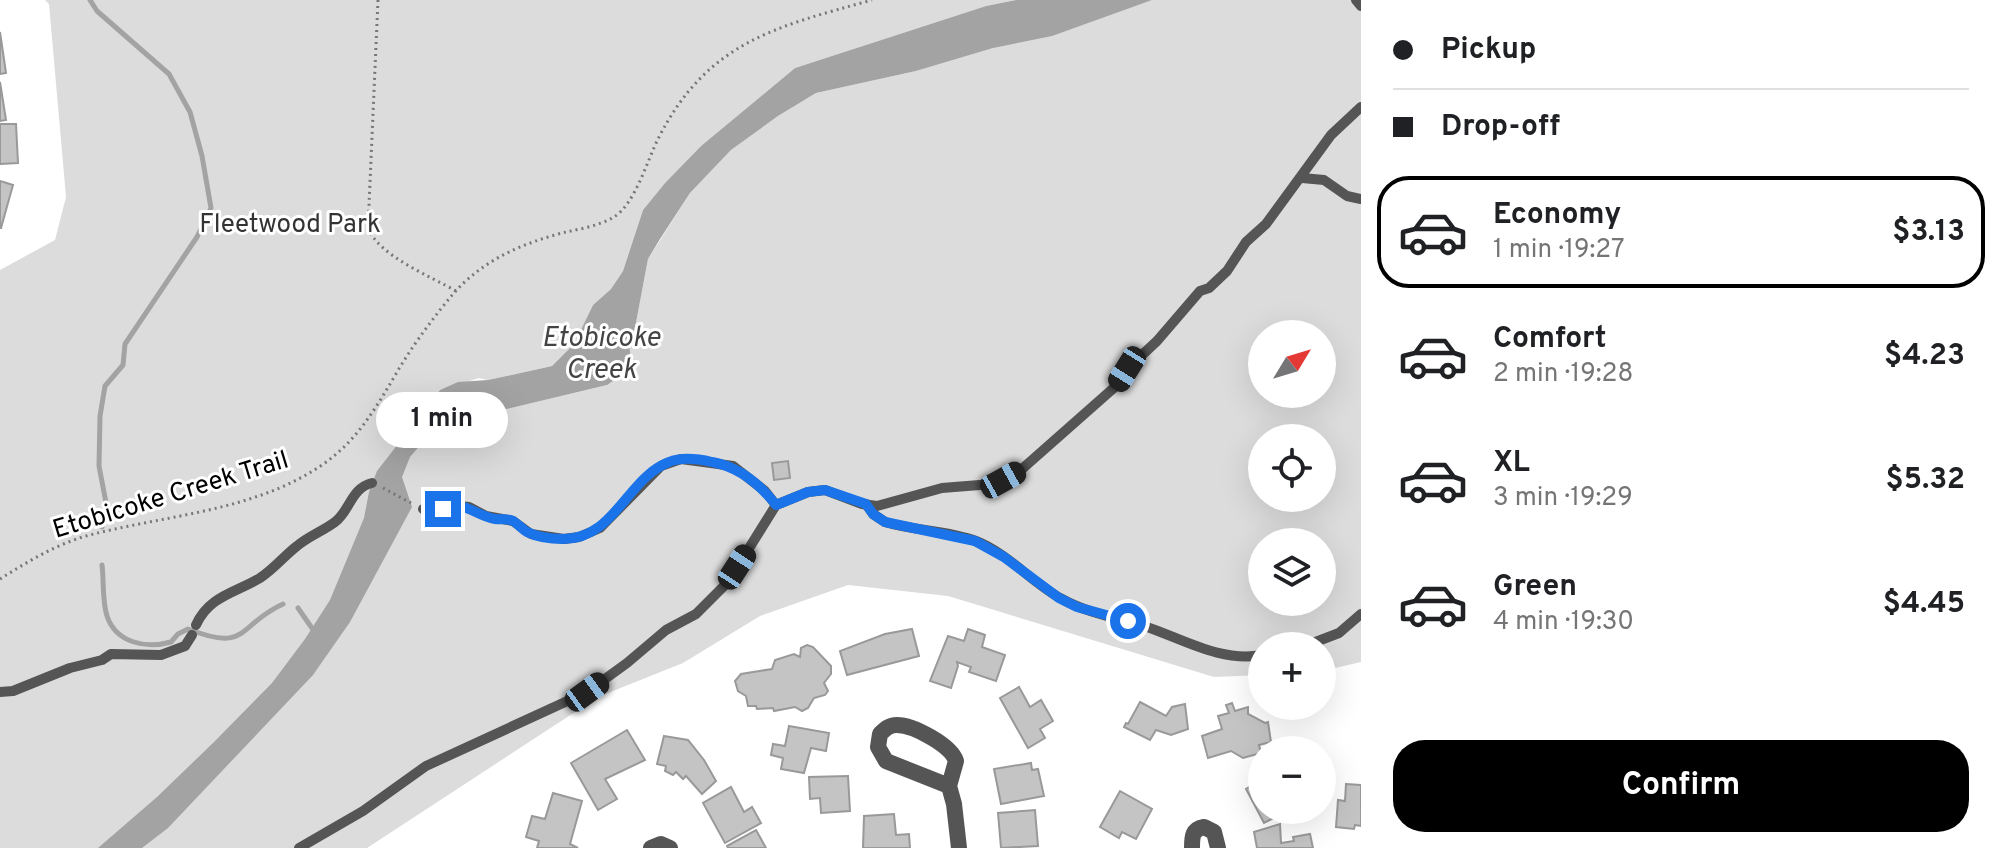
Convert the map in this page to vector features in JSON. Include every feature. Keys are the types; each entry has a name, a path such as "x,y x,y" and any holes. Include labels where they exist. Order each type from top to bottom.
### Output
{"street":[{"path":"949,786 886,761 878,747 880,734 891,726 901,725 949,748 956,761 949,786 959,848"},
{"path":"1192,848 1193,832 1204,827 1214,832 1218,848"},
{"path":"651,848 661,844 670,848"}],"lane":[{"path":"1356,0 1361,6"},
{"path":"299,848 363,811 426,766 587,692 666,630 696,614 728,582 776,505 808,492 825,490 877,506 942,488 992,484 1022,469 1102,400 1200,291 1218,281 1246,242 1266,224 1302,178 1331,135 1361,107"},
{"path":"1302,178 1324,180 1347,196 1361,199"},
{"path":"423,509 433,513 452,505 469,507 486,516 513,521 531,534 564,539 579,537 600,528 661,466 681,459 733,466 765,491 776,505"},
{"path":"0,692 13,691 116,653 161,655 185,646 206,607 268,572 296,547 335,523 353,495 367,483 372,483"},
{"path":"866,504 873,514 885,522 975,541 1077,607 1151,628 1186,644 1248,655"},
{"path":"1336,634 1361,614"}],"path":[{"path":"378,0 368,228 372,238 382,248 456,291"},
{"name":"Etobicoke Creek Trail","path":"0,579 68,542 205,510 278,487 310,472 348,444 366,424 420,338 456,291 510,250 616,216 627,204 676,107 719,60 773,29 872,0"},
{"path":"372,483 423,509"}],"green space":[{"name":"Fleetwood Park","path":"45,0 1016,0 986,6 795,68 701,146 665,183 643,210 623,271 611,289 593,305 574,344 552,366 488,380 479,378 440,390 378,471 410,457 432,432 486,414 607,385 635,328 648,259 690,193 731,150 816,93 916,71 1152,0 1361,0 1361,662 1336,668 1336,632 1248,632 1248,676 1214,677 948,596 848,585 760,616 683,663 598,697 367,848 0,848 0,270 55,240 66,197 49,4"}],"water":[{"name":"Etobicoke Creek","path":"1016,0 1152,0 1052,36 816,93 731,150 690,193 648,259 629,344 632,368 607,385 486,414 432,432 410,457 402,477 412,507 350,622 313,675 168,828 142,848 98,848 214,742 272,683 305,639 330,600 364,518 377,471 440,390 458,382 488,380 552,366 574,344 593,305 611,289 623,271 643,210 701,146 795,68 986,6"}],"building":[{"path":"0,32 6,73 0,74"},
{"path":"0,82 6,120 0,121"},
{"path":"0,124 16,124 18,163 0,164"},
{"path":"0,181 13,185 1,228 0,228"},
{"path":"788,461 790,478 774,480 772,463"},
{"path":"912,629 919,656 847,675 840,651 885,634"},
{"path":"968,629 985,635 982,647 1005,655 996,681 969,672 971,667 957,662 951,688 930,681 948,636 964,641"},
{"path":"807,645 813,647 831,666 831,674 824,683 828,691 825,695 814,698 802,711 795,707 774,711 773,708 748,706 746,696 738,691 735,681 741,674 772,669 775,660 794,654 800,657 801,648"},
{"path":"1019,687 1030,707 1041,700 1053,721 1040,729 1045,738 1028,748 1000,698"},
{"path":"1140,702 1166,716 1172,707 1185,704 1188,729 1171,735 1156,730 1150,740 1124,727"},
{"path":"1232,703 1235,711 1248,707 1248,720 1268,722 1270,736 1248,736 1248,757 1243,758 1231,751 1208,758 1202,736 1222,729 1218,716 1229,713 1226,705"},
{"path":"789,726 829,733 826,751 811,748 804,773 781,769 783,758 771,755 773,744 785,746"},
{"path":"627,730 645,760 605,779 617,799 598,810 571,763"},
{"path":"664,736 688,740 704,760 716,781 702,794 686,776 683,779 676,772 673,775 665,771 666,766 657,764"},
{"path":"1031,763 1032,770 1038,769 1044,796 1001,804 994,769"},
{"path":"848,776 850,811 821,813 820,798 810,799 809,777"},
{"path":"1346,784 1361,785 1361,826 1355,825 1354,829 1336,827 1338,800 1345,801"},
{"path":"731,787 744,812 752,807 761,823 725,843 703,803"},
{"path":"1120,791 1152,809 1136,839 1122,832 1119,838 1100,827"},
{"path":"553,793 582,801 570,844 578,848 537,848 539,841 526,837 532,816 545,819"},
{"path":"1035,810 1038,846 1001,848 998,813"},
{"path":"894,814 896,835 909,834 910,848 863,848 864,816"},
{"path":"1280,824 1281,843 1310,834 1313,848 1257,848 1254,832"},
{"path":"756,830 766,848 728,848 727,846"}],"waterway":[{"path":"90,0 97,11 169,74 190,112 211,208 197,237 125,344 123,365 105,386 100,416 99,466 107,508 102,527"},
{"path":"102,565 104,604 111,625 125,638 142,644 171,642 188,629 208,636 233,637 283,604"},
{"path":"298,608 316,634"}],"route":[{"path":"443,509 452,505 469,507 495,519 513,521 531,534 564,539 579,537 600,528 661,466 681,459 709,461 733,466 765,491 776,505 808,492 825,490 866,504 873,514 885,522 975,541 1022,569 1059,598 1077,607 1128,621"}]}
